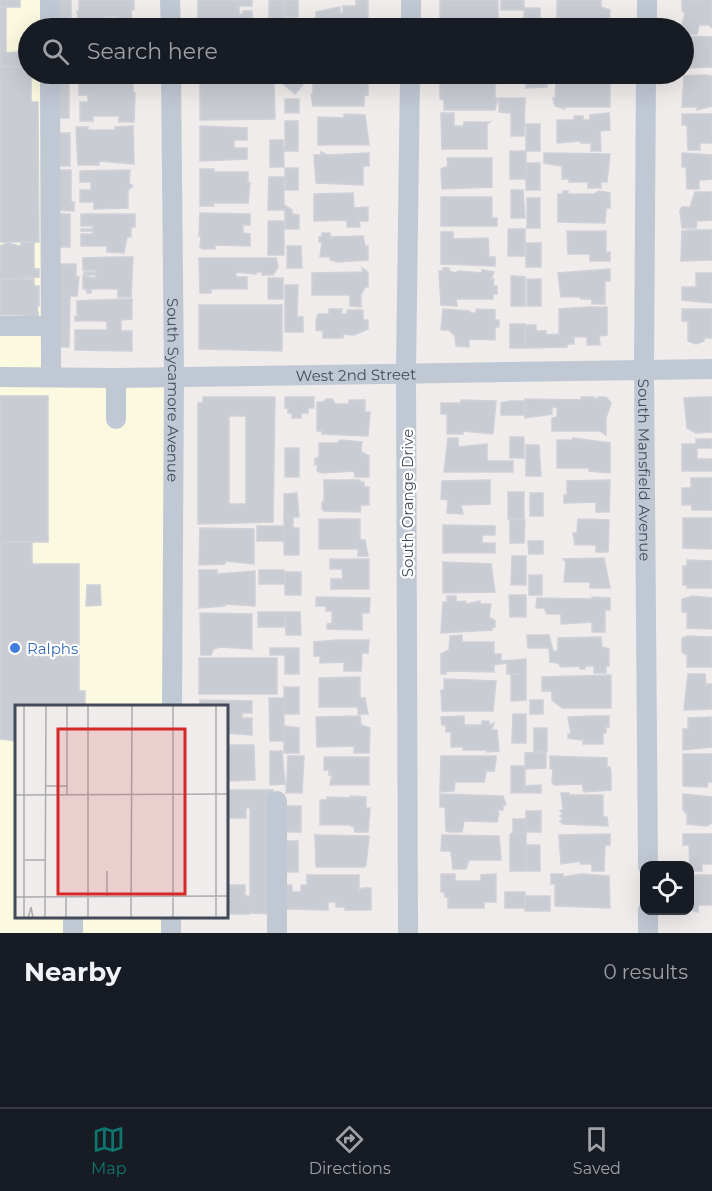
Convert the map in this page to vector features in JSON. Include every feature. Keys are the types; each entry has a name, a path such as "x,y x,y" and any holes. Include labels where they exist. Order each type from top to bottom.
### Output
{"street":[{"path":"50,0 50,18"},
{"path":"170,0 171,18"},
{"path":"411,0 411,18"},
{"path":"646,18 647,0"},
{"path":"50,84 51,377"},
{"name":"South Sycamore Avenue","path":"171,84 174,376 172,705"},
{"name":"South Orange Drive","path":"408,933 406,372 410,84"},
{"name":"South Mansfield Avenue","path":"646,84 644,369 648,861"},
{"path":"0,326 51,326"},
{"name":"West 2nd Street","path":"0,377 116,378 712,369"},
{"path":"116,378 116,419"},
{"path":"277,801 277,933"},
{"path":"648,915 648,933"}],"shaded area":[{"path":"0,0 44,0 44,18 18,18 18,84 44,84 44,373 167,372 167,705 15,705 15,918 167,918 167,933 0,933"}],"building":[{"path":"0,0 20,0 20,7 0,7"},
{"path":"57,0 71,0 71,18 57,18"},
{"path":"79,0 134,0 132,18 78,18 77,11 79,11"},
{"path":"198,0 252,0 252,6 239,6 239,14 243,14 243,11 252,11 252,18 198,18"},
{"path":"269,0 284,0 284,18 269,18"},
{"path":"285,0 298,0 298,17 285,17"},
{"path":"356,0 368,0 368,18 316,18 316,12 340,7 340,13 343,13 343,6 356,6"},
{"path":"440,0 498,0 498,18 440,18"},
{"path":"501,0 524,0 524,10 501,10"},
{"path":"557,0 601,0 601,7 610,10 610,18 557,18"},
{"path":"682,0 712,0 712,28 709,25 699,25 697,34 694,34 694,18 684,18 685,14 682,10"},
{"path":"0,7 6,7 6,53 18,52 18,66 0,66"},
{"path":"524,8 540,8 540,18 524,18"},
{"path":"694,36 712,37 712,67 694,68"},
{"path":"0,66 18,66 18,84 31,84 31,102 38,102 39,242 0,242"},
{"path":"694,76 712,76 712,106 697,110 697,107 682,107 683,84 694,84"},
{"path":"55,84 69,84 69,118 55,118"},
{"path":"79,84 133,84 134,122 119,122 119,116 93,116 93,121 80,121 80,102 88,102 88,95 79,95"},
{"path":"200,84 274,84 275,119 200,120"},
{"path":"302,84 303,85 295,94 284,85"},
{"path":"313,84 368,84 368,95 364,96 364,106 313,106 311,94 313,94"},
{"path":"440,84 496,84 495,98 498,98 495,110 444,110 444,100 440,99"},
{"path":"526,84 547,84 547,87 526,88"},
{"path":"556,84 610,84 610,107 565,107 565,109 555,106 553,98 555,98"},
{"path":"499,98 525,98 524,136 511,136 511,113 499,112"},
{"path":"285,99 299,99 299,113 285,113"},
{"path":"441,113 454,113 454,126 464,126 464,122 490,122 487,124 487,149 442,149"},
{"path":"609,113 610,130 600,131 601,151 591,151 591,143 581,143 581,141 557,143 557,120 574,120 574,116 583,116 583,120 590,120 590,115"},
{"path":"344,114 365,115 369,145 318,145 318,117 344,118"},
{"path":"682,114 712,114 712,143 700,143 700,150 688,150 687,125 682,125"},
{"path":"285,121 298,121 298,151 285,151"},
{"path":"526,124 540,124 540,151 526,151"},
{"path":"133,126 134,164 99,161 99,165 78,165 76,127 88,127 88,130 115,130 115,127"},
{"path":"200,126 247,128 247,140 234,140 234,148 247,148 247,159 200,161"},
{"path":"56,133 70,133 70,166 55,166"},
{"path":"270,140 283,140 284,167 270,167"},
{"path":"510,151 526,151 526,179 510,179"},
{"path":"321,152 327,155 369,153 369,166 363,166 363,185 316,183 314,155 321,155"},
{"path":"544,153 610,154 607,182 601,182 601,188 588,188 588,182 569,182 569,179 562,179 562,166 544,163"},
{"path":"682,153 712,155 712,179 699,180 699,189 687,189 686,167 682,167"},
{"path":"447,158 492,158 492,187 442,189 441,169 448,166"},
{"path":"526,163 540,163 540,190 526,190"},
{"path":"285,168 298,168 298,190 285,190"},
{"path":"200,169 214,169 214,172 248,172 248,183 250,183 248,203 213,203 214,206 200,206"},
{"path":"56,170 71,170 71,202 74,202 74,211 55,210"},
{"path":"130,170 129,183 133,186 128,190 128,208 94,209 94,202 80,202 80,190 91,190 91,182 80,182 80,171"},
{"path":"269,177 284,177 284,205 292,210 292,214 299,215 299,229 285,229 285,210 268,210"},
{"path":"511,190 523,190 525,218 511,218"},
{"path":"563,191 568,191 568,194 594,194 599,191 610,193 610,208 606,208 605,223 558,222 558,194 563,194"},
{"path":"695,192 712,192 712,220 697,221 696,228 682,228 680,211 682,207 690,207"},
{"path":"353,193 354,208 368,207 368,221 359,221 360,227 347,227 347,220 314,221 314,194"},
{"path":"441,197 492,197 492,218 497,218 497,226 441,226"},
{"path":"527,198 540,198 540,228 527,228"},
{"path":"200,213 250,214 250,225 243,225 243,233 250,234 250,246 215,245 215,249 203,249 200,247 201,236 199,236"},
{"path":"55,214 70,214 70,247 55,247"},
{"path":"81,214 135,214 135,227 131,227 131,237 127,237 124,253 107,252 107,246 81,246 81,234 93,234 93,231 81,231 81,229 93,229 93,226 81,226"},
{"path":"268,221 284,221 284,255 268,255"},
{"path":"508,229 525,229 525,256 508,256"},
{"path":"712,230 712,260 681,261 682,231"},
{"path":"567,231 606,231 606,253 610,252 610,261 590,261 590,254 568,254"},
{"path":"441,232 453,232 453,239 488,238 489,257 495,257 495,266 441,264"},
{"path":"322,233 330,233 330,237 363,236 365,246 368,246 368,260 337,262 330,260 330,257 320,257 322,242 319,242 319,237 322,237"},
{"path":"21,242 34,242 34,269 39,269 39,277 0,279 0,246 7,243 21,246"},
{"path":"526,243 541,243 541,267 526,267"},
{"path":"287,246 301,246 302,268 287,268"},
{"path":"133,257 131,297 118,297 118,289 91,289 91,293 87,293 87,289 83,289 83,276 96,278 96,275 84,275 84,272 96,272 96,270 83,270 83,258"},
{"path":"199,258 276,258 278,267 273,275 262,275 262,272 256,272 256,274 236,272 236,277 247,277 247,289 211,289 211,293 200,293"},
{"path":"55,264 76,264 76,277 79,277 77,296 70,296 69,347 54,347"},
{"path":"362,268 368,272 368,287 365,287 361,295 361,307 350,306 350,295 312,295 312,273 363,272"},
{"path":"443,268 449,268 449,271 455,273 459,271 482,273 482,270 494,272 491,279 494,279 493,286 497,286 497,294 493,294 493,299 456,299 457,306 441,305 439,271 443,271"},
{"path":"610,269 610,281 605,281 605,304 592,304 592,299 581,299 581,297 561,297 558,273"},
{"path":"696,273 712,273 712,303 682,300 682,287 696,287"},
{"path":"511,276 525,277 525,306 511,306"},
{"path":"268,278 283,278 283,299 268,299"},
{"path":"0,279 34,279 34,286 39,286 39,306 37,306 39,320 23,318 23,315 0,315"},
{"path":"527,279 541,279 541,306 527,306"},
{"path":"285,285 298,285 297,317 303,317 303,332 285,332"},
{"path":"132,299 132,319 121,320 121,331 132,331 132,351 75,350 75,338 79,338 75,336 75,330 107,330 107,322 104,321 75,321 75,316 79,316 77,301"},
{"path":"199,305 282,305 282,351 199,349"},
{"path":"607,307 607,335 599,336 600,345 587,345 587,337 574,337 574,344 567,344 567,347 526,348 526,325 536,325 536,331 546,331 546,335 559,334 559,309"},
{"path":"329,309 342,309 341,314 347,314 347,310 363,310 363,320 368,320 368,329 354,335 343,334 343,338 323,338 323,331 316,330 316,320 318,314 329,314"},
{"path":"443,309 471,313 476,313 476,309 495,310 495,320 499,320 499,327 495,327 495,340 469,339 469,347 456,346 455,336 449,330 441,330"},
{"path":"682,309 712,309 712,338 704,338 704,341 696,344 688,341 688,321 682,321"},
{"path":"510,324 525,324 525,348 510,348"},
{"path":"0,396 48,396 48,542 0,542"},
{"path":"203,397 275,397 273,522 198,524 198,403 203,403","holes":["229,416 246,416 246,504 229,504"]},
{"path":"285,397 314,397 314,408 308,408 308,413 301,413 301,418 292,418 292,413 288,413 288,408 285,408"},
{"path":"581,397 594,397 594,401 598,397 606,397 611,403 606,418 606,435 600,431 552,431 552,418 557,417 557,407 552,407 552,414 525,418 525,399 581,400"},
{"path":"712,397 712,432 696,433 687,428 684,398"},
{"path":"326,399 332,399 335,404 349,404 349,400 365,400 365,412 370,412 368,436 322,434 322,431 317,431 317,402 324,402"},
{"path":"461,400 496,401 493,434 463,431 463,434 447,434 447,414 441,414 441,403 461,403"},
{"path":"525,401 525,415 501,415 501,403"},
{"path":"510,437 524,437 524,458 510,458"},
{"path":"448,438 458,438 458,447 487,444 487,461 513,461 513,472 444,472"},
{"path":"573,438 610,443 610,473 589,471 589,468 557,468 557,440 573,440"},
{"path":"696,439 712,439 712,448 697,448 697,459 712,459 712,471 682,471 682,444 696,444"},
{"path":"340,440 362,442 361,452 369,456 369,477 355,477 354,471 322,473 317,471 318,465 315,465 315,459 319,457 319,443 337,443"},
{"path":"526,445 539,445 541,476 526,476"},
{"path":"285,448 299,448 299,477 285,477"},
{"path":"691,478 712,478 712,510 692,510 692,505 682,505 682,488 691,488"},
{"path":"324,480 364,482 364,487 369,487 369,505 361,505 360,512 324,511 322,502 324,502"},
{"path":"490,480 490,504 461,505 463,514 447,513 448,500 441,499 442,481"},
{"path":"610,480 609,512 596,512 596,502 564,503 564,495 567,495 567,481"},
{"path":"508,492 524,492 524,519 508,519"},
{"path":"297,493 299,517 284,517 284,494"},
{"path":"530,493 543,493 543,516 530,516"},
{"path":"284,517 293,517 293,528 299,528 299,555 284,555"},
{"path":"683,518 712,518 712,549 683,548"},
{"path":"319,519 360,519 360,540 365,540 368,556 358,556 358,549 319,549"},
{"path":"510,519 525,520 524,543 510,543"},
{"path":"578,519 609,520 608,552 596,552 596,545 575,545 573,533 577,533"},
{"path":"443,525 495,526 495,535 482,535 482,543 495,543 495,553 443,553"},
{"path":"257,526 284,526 284,541 257,541"},
{"path":"200,528 254,529 254,564 225,561 225,564 199,565"},
{"path":"528,541 543,541 543,554 529,554"},
{"path":"0,542 32,542 32,564 79,564 79,691 85,691 85,705 15,705 15,741 0,739"},
{"path":"512,556 526,556 526,585 511,585"},
{"path":"604,558 610,588 590,588 590,582 564,582 566,562 563,559"},
{"path":"330,559 369,559 369,589 331,589 331,579 343,579 342,569 330,569"},
{"path":"687,560 712,561 712,588 687,588 687,585 683,585 683,566 687,566"},
{"path":"443,562 491,564 495,592 443,593"},
{"path":"199,570 217,570 217,574 255,571 255,606 225,604 225,606 199,608"},
{"path":"259,570 284,570 285,584 259,584"},
{"path":"285,572 301,572 301,595 285,595"},
{"path":"529,575 542,575 542,595 529,595"},
{"path":"87,585 100,585 101,605 86,606"},
{"path":"509,595 526,595 526,617 510,617"},
{"path":"447,596 456,596 456,602 465,601 467,604 480,601 480,604 491,604 489,617 495,621 495,627 492,627 492,630 441,633 443,602 447,602"},
{"path":"693,596 712,598 712,629 687,628 687,612 682,612 682,599"},
{"path":"316,597 370,598 369,613 362,613 362,630 327,629 327,624 332,623 332,611 326,611 326,606 316,606"},
{"path":"592,597 610,598 610,610 605,610 605,632 592,632 592,622 561,624 561,614 547,614 544,608 536,608 537,598 592,599"},
{"path":"258,612 285,612 285,627 258,627"},
{"path":"285,612 300,612 301,635 286,635"},
{"path":"200,613 252,614 252,649 220,647 213,649 211,655 201,655"},
{"path":"462,635 462,642 494,642 494,654 501,654 501,661 526,659 526,674 507,674 507,663 494,665 494,672 446,671 446,674 441,674 441,654 449,650 450,636"},
{"path":"527,635 549,635 553,651 558,651 558,638 601,637 602,647 609,649 609,666 606,666 606,673 594,673 594,666 585,666 585,669 580,669 580,666 561,667 558,663 550,662 549,648 528,648"},
{"path":"712,637 712,667 687,667 687,655 682,652 682,638"},
{"path":"369,640 368,653 362,653 361,671 344,671 344,662 320,663 320,656 314,656 314,642"},
{"path":"270,648 299,648 299,674 285,674 285,655 270,655"},
{"path":"199,658 277,658 277,694 199,694"},
{"path":"511,674 526,674 526,700 511,701"},
{"path":"688,674 705,674 706,684 712,684 712,709 684,710"},
{"path":"611,675 611,708 562,708 552,700 552,691 542,691 542,677"},
{"path":"360,677 360,698 365,698 368,714 358,714 358,707 319,707 319,678"},
{"path":"444,679 496,681 493,711 442,711 441,690 444,690"},
{"path":"284,687 299,687 299,714 284,714"},
{"path":"269,698 284,698 284,741 270,741"},
{"path":"200,700 252,701 252,713 242,713 242,718 252,718 252,735 228,733 228,705 200,705"},
{"path":"530,700 543,700 543,714 530,714"},
{"path":"513,714 526,714 526,743 512,743"},
{"path":"360,716 361,725 370,728 369,753 354,753 354,746 317,747 316,717"},
{"path":"464,716 464,725 482,725 482,721 489,721 489,725 494,723 491,730 497,730 499,751 463,750 463,747 451,747 451,732 446,732 446,725 442,725 441,717"},
{"path":"609,716 609,727 606,727 606,733 603,733 603,744 583,744 583,737 581,740 568,738 568,734 571,734 568,717"},
{"path":"711,717 712,747 683,750 683,729 688,729 688,718"},
{"path":"284,726 299,728 299,753 284,753"},
{"path":"534,728 547,728 547,751 534,751"},
{"path":"228,745 254,745 255,780 228,781"},
{"path":"270,751 282,751 285,784 270,785"},
{"path":"546,752 546,768 525,769 525,753"},
{"path":"683,754 712,754 712,782 708,782 707,787 683,786"},
{"path":"288,756 304,756 302,793 286,793"},
{"path":"441,756 496,756 496,760 494,771 484,771 486,773 484,782 455,782 454,791 440,792"},
{"path":"550,756 607,758 607,767 610,767 611,772 611,790 584,792 582,784 554,785"},
{"path":"324,757 369,757 369,785 330,785 332,775 329,775 329,770 324,770"},
{"path":"511,766 525,766 525,793 511,793"},
{"path":"541,785 541,793 525,793 525,786"},
{"path":"228,790 273,790 272,914 251,913 251,911 249,914 228,914 228,885 245,885 245,896 250,896 250,808 246,808 246,818 228,818"},
{"path":"561,793 603,795 603,817 607,817 608,826 563,824 560,821 563,819 560,816 563,814 560,811 563,809"},
{"path":"440,794 503,796 506,805 503,805 503,810 497,810 499,813 497,822 464,821 462,832 449,832 446,831 445,807 440,807"},
{"path":"683,794 712,797 712,823 707,826 687,824 687,814 683,810"},
{"path":"350,796 366,797 366,808 370,808 368,832 355,832 354,827 349,825 320,825 320,800 327,800 327,797 350,798"},
{"path":"286,806 301,806 301,832 286,832"},
{"path":"526,811 541,811 541,832 526,832"},
{"path":"513,819 526,819 526,832 513,832"},
{"path":"513,832 526,832 526,871 510,871 510,835"},
{"path":"610,834 610,845 605,845 604,871 592,871 592,864 580,864 580,861 561,864 559,835"},
{"path":"683,834 712,834 712,864 702,864 702,871 694,871 694,861 690,861 689,845 683,845"},
{"path":"315,835 369,836 366,865 364,867 316,867"},
{"path":"442,835 499,836 501,860 469,860 466,869 453,869 451,851 441,851"},
{"path":"285,841 298,841 298,872 285,872"},
{"path":"526,845 540,845 540,871 526,871"},
{"path":"441,874 455,874 455,881 481,881 481,875 496,874 496,902 484,902 484,908 448,908 448,897 441,892"},
{"path":"551,874 563,874 563,877 581,874 609,876 610,908 555,906 555,884 551,884"},
{"path":"307,875 359,875 359,891 362,888 371,888 371,910 345,910 345,907 336,907 336,902 328,902 328,910 286,909 286,885 292,885 292,892 301,892 301,885 307,885"},
{"path":"694,875 712,875 712,905 698,905 698,912 694,911"},
{"path":"505,892 525,892 525,908 505,908"},
{"path":"525,896 550,896 550,911 525,911"}],"place":[{"name":"Ralphs","path":"15,648"}]}
